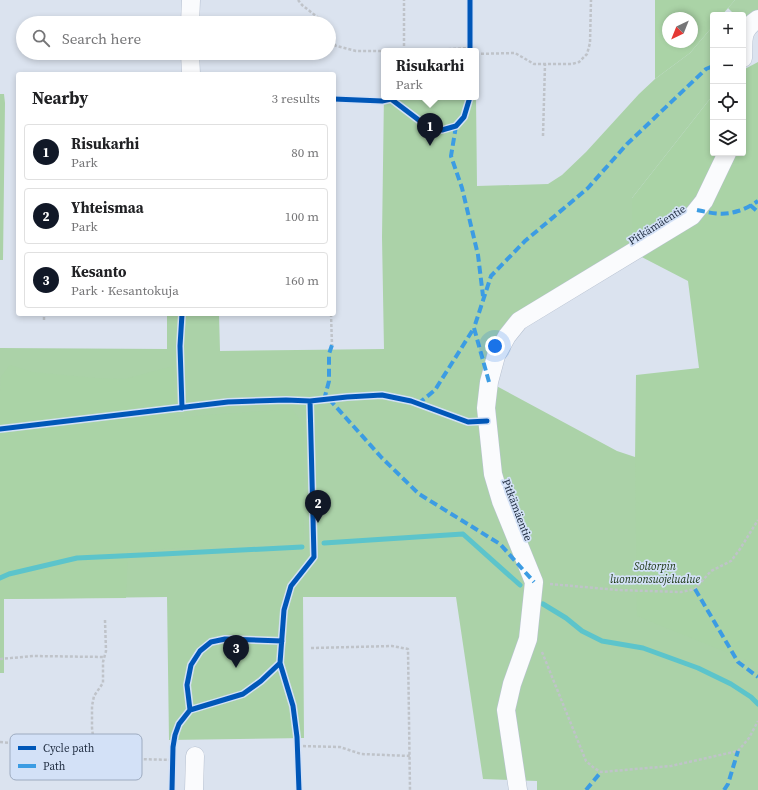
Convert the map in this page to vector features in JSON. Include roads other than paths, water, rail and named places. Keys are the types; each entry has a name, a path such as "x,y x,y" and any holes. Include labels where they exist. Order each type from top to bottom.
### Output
{"street":[{"path":"190,0 190,16"},
{"path":"744,48 745,31 758,19"},
{"path":"190,60 191,72"},
{"name":"Pitkämäentie","path":"518,790 506,710 512,684 528,639 534,582 501,501 493,474 486,408 489,382 496,356 507,336 518,321 692,216 704,201 726,156"},
{"path":"194,790 196,756"}],"waterway":[{"path":"324,543 463,534 520,585"},
{"path":"0,578 9,574 77,558 302,547"},
{"path":"543,604 566,618 582,631 602,641 643,648 698,668 731,684 751,697 758,704"}],"place":[{"name":"Risukarhi","path":"430,146"},
{"name":"Yhteismaa","path":"318,523"},
{"name":"Kesanto","path":"236,668"}],"park label":[{"name":"Soltorpin luonnonsuojelualue","path":"655,572"}]}
